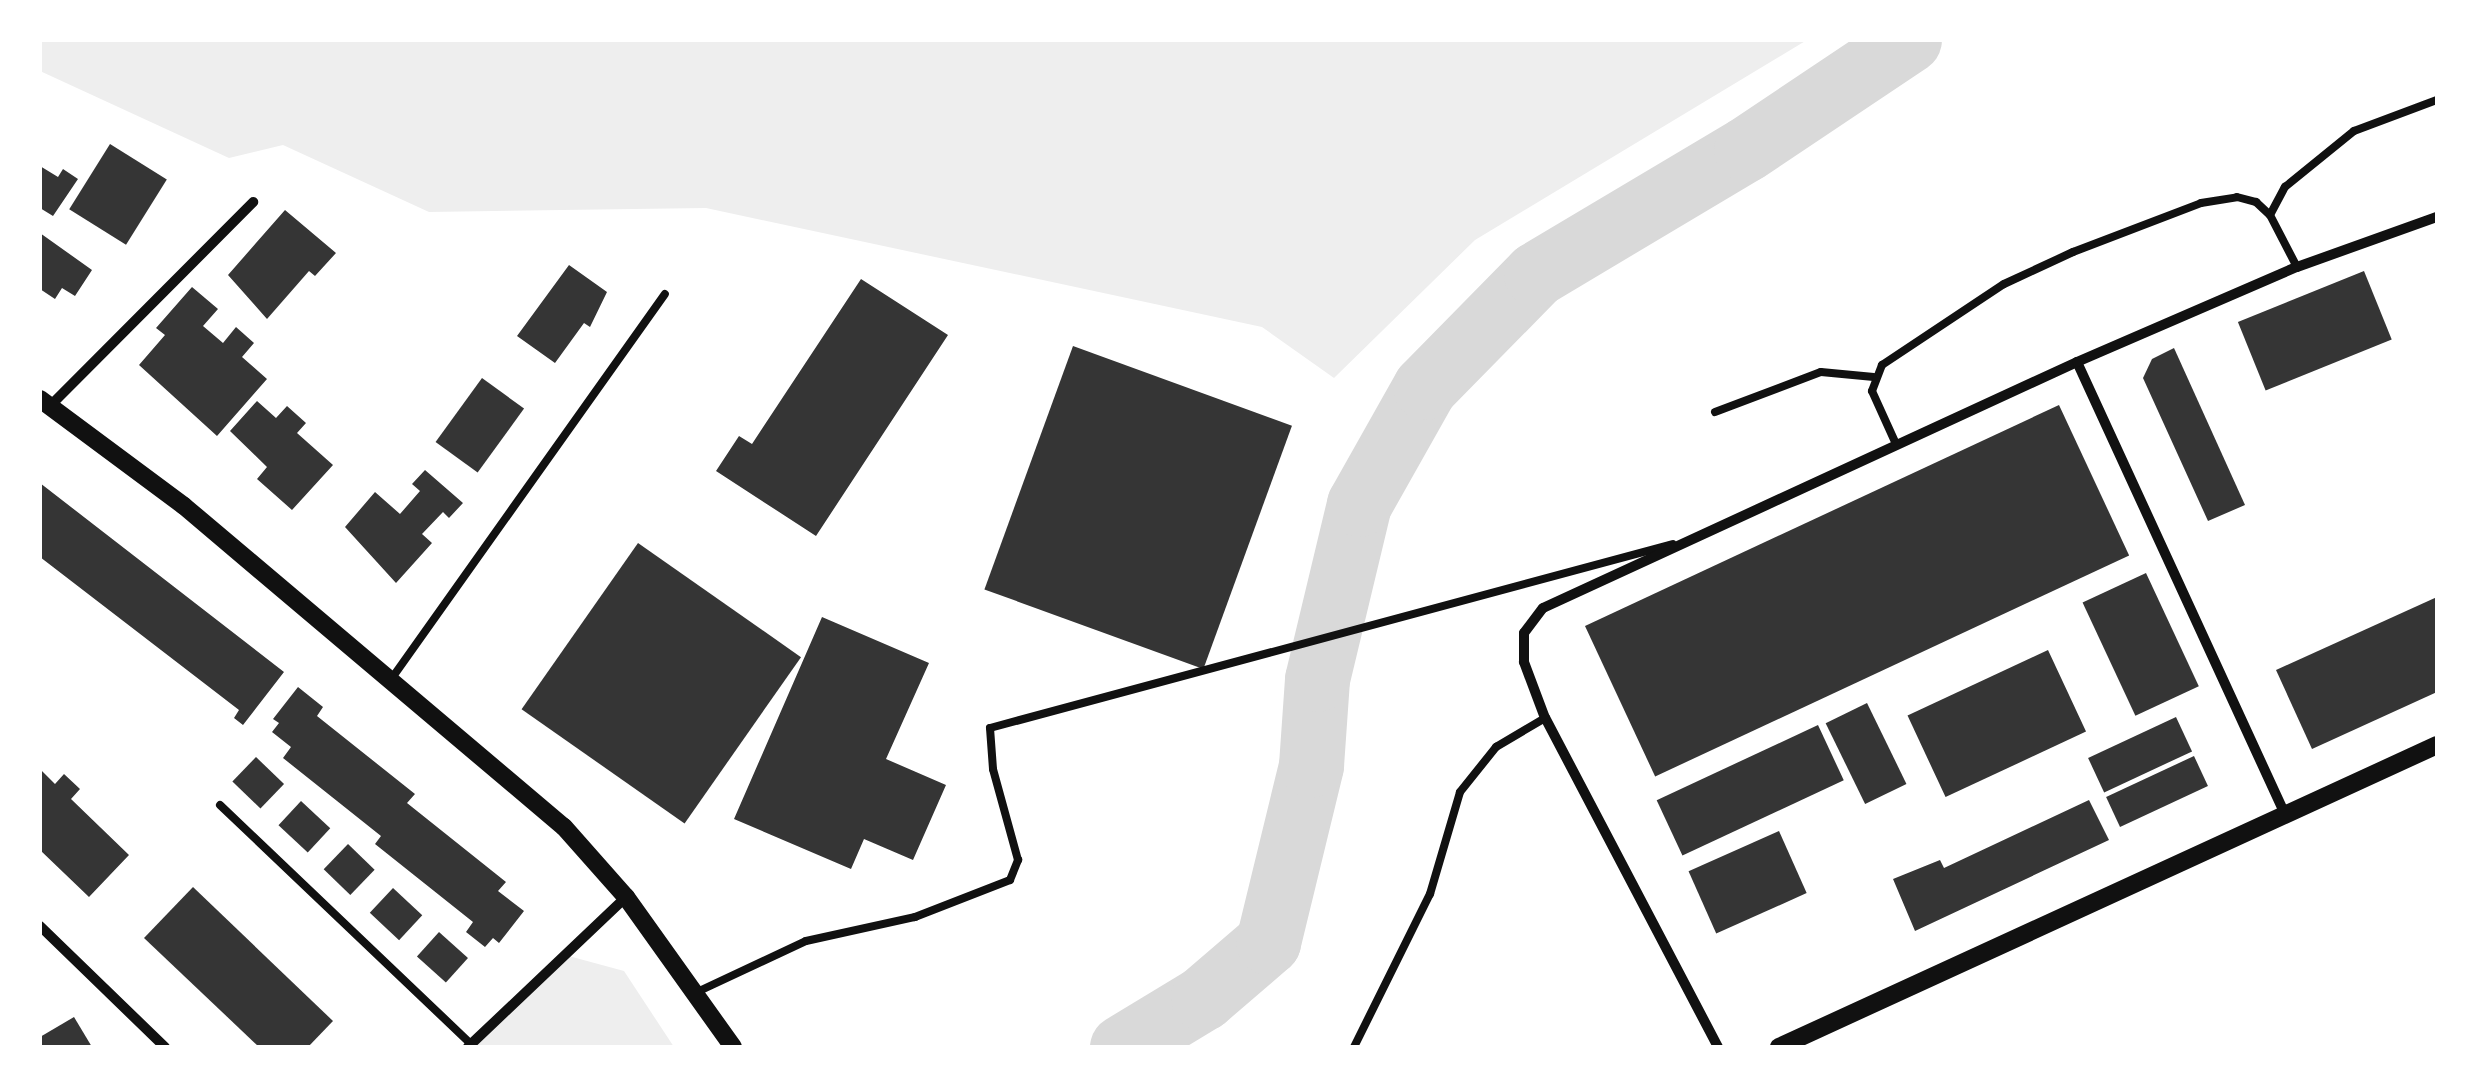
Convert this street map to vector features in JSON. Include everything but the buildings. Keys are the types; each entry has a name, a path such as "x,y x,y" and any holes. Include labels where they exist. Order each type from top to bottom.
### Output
{"street":[{"path":"253,202 45,402 392,678 564,828 626,898 697,992 732,1047"},
{"path":"1718,1047 1545,718 1524,662 1524,634 1543,608 2077,362 2297,267 2437,218"},
{"path":"2077,362 2286,815"},
{"path":"1779,1047 2437,745"},
{"path":"470,1045 626,898"},
{"path":"40,926 166,1047"}],"lane":[{"path":"2270,215 2285,187 2354,130 2437,100"},
{"path":"1715,412 1821,372 1874,376 2004,284 2124,230 2236,196 2256,202 2270,215 2297,267"},
{"path":"392,678 665,294"},
{"path":"1874,376 1872,391 1896,444"},
{"path":"697,992 806,940 930,913 1010,880 1018,860 993,769 990,728 1684,541"},
{"path":"1354,1047 1430,894 1460,792 1496,747 1545,718"},
{"path":"220,805 470,1045"}],"shaded area":[{"path":"40,40 1807,40 1475,240 1334,378 1262,327 706,208 429,212 283,145 229,158 40,71"},
{"path":"565,955 624,971 674,1047 468,1047"}],"waterway":[{"path":"1122,1047 1203,998 1268,942 1311,765 1317,679 1359,504 1425,387 1536,274 1746,149 1909,40"}]}
